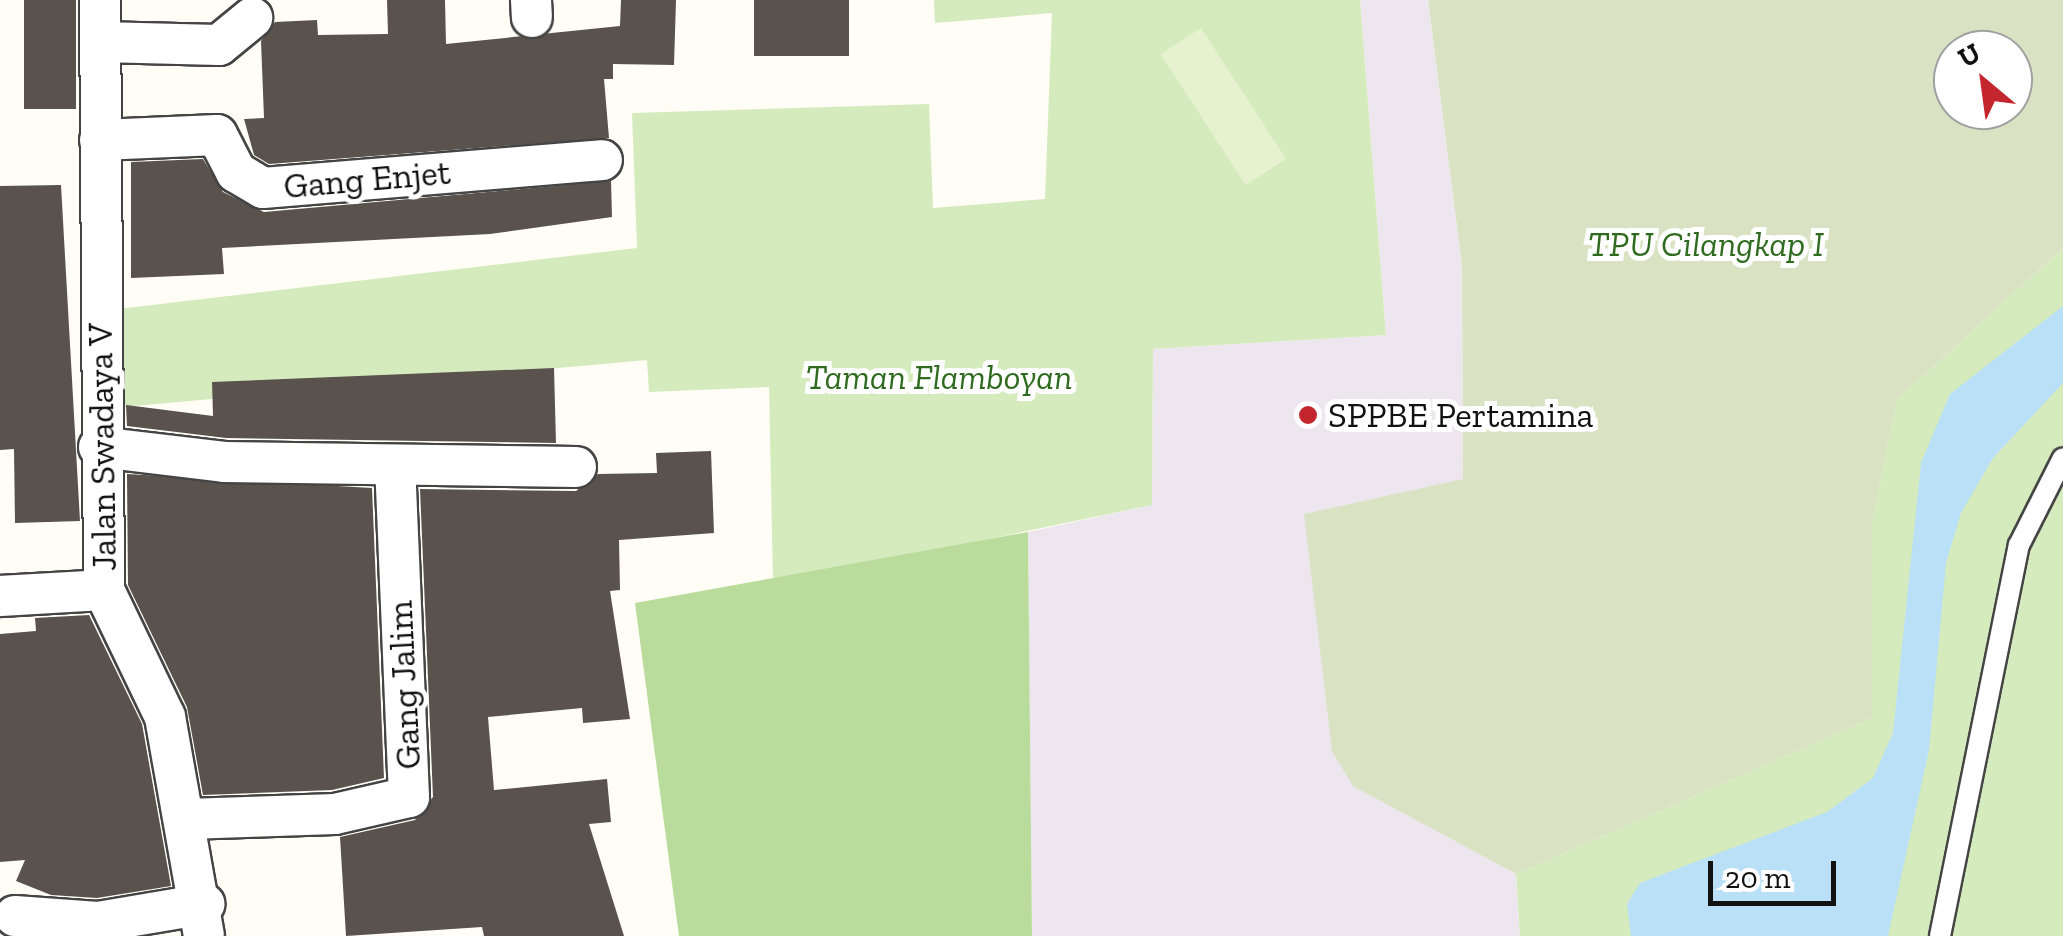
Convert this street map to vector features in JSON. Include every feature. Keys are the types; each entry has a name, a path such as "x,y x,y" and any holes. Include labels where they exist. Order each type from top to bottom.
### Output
{"street":[{"name":"Jalan Swadaya V","path":"100,0 99,447 104,590 165,717 188,819 204,920"},
{"path":"100,42 219,45 252,18"},
{"name":"Gang Enjet","path":"100,140 217,135 236,172 263,188 602,160"},
{"path":"99,447 395,466 576,467"},
{"name":"Gang Jalim","path":"188,819 335,814 409,797 395,466"},
{"path":"0,596 104,590"},
{"path":"15,916 98,922 204,920"}],"lane":[{"path":"1940,936 2020,545 2063,458"}],"shaded area":[{"name":"SPPBE Pertamina","path":"1360,0 1428,0 1462,266 1463,480 1304,514 1354,786 1516,874 1520,936 1032,936 1028,532 1152,505 1153,349 1386,335"}],"green space":[{"name":"Taman Flamboyan","path":"934,0 1360,0 1386,335 1153,349 1152,505 773,584 769,387 649,392 647,360 123,407 118,309 637,248 632,113 929,104 933,208 1045,199 1052,13 935,23"},
{"name":"TPU Cilangkap I","path":"1428,0 2063,0 2063,248 1897,400 1872,522 1872,718 1516,874 1353,786 1332,751 1304,514 1463,479 1462,266"},
{"path":"1201,28 1286,159 1246,185 1161,54"},
{"path":"2063,248 2063,936 1520,936 1516,874 1872,718 1872,522 1897,400"},
{"path":"1028,532 1032,936 679,936 635,603"}],"water":[{"path":"2063,306 2063,383 1993,458 1961,513 1946,563 1929,750 1888,936 1631,936 1627,904 1640,883 1827,812 1873,778 1893,733 1921,463 1950,394"}],"building":[{"path":"24,0 76,0 76,109 24,109"},
{"path":"387,0 445,0 446,44 620,26 621,0 676,0 674,65 613,64 613,79 604,79 609,138 269,164 254,155 244,119 264,118 261,41 275,22 317,20 318,35 388,34"},
{"path":"754,0 849,0 849,56 754,56"},
{"path":"203,159 223,192 264,212 611,181 612,217 490,234 222,248 224,274 131,278 131,162"},
{"path":"61,185 80,521 15,523 14,449 0,450 0,186"},
{"path":"554,368 556,443 226,438 127,426 126,405 213,416 212,382"},
{"path":"711,451 714,533 619,540 620,590 610,591 630,719 583,723 582,708 488,717 494,790 607,779 611,822 589,824 624,936 484,936 482,927 346,936 340,837 415,820 433,797 420,489 576,491 598,474 657,473 656,453"},
{"path":"127,474 372,488 384,778 332,790 203,795 187,707 128,585"},
{"path":"89,615 142,724 171,886 97,898 51,895 16,881 25,860 0,862 0,634 36,631 35,618"}],"place":[{"name":"SPPBE Pertamina","path":"1308,415"}]}
